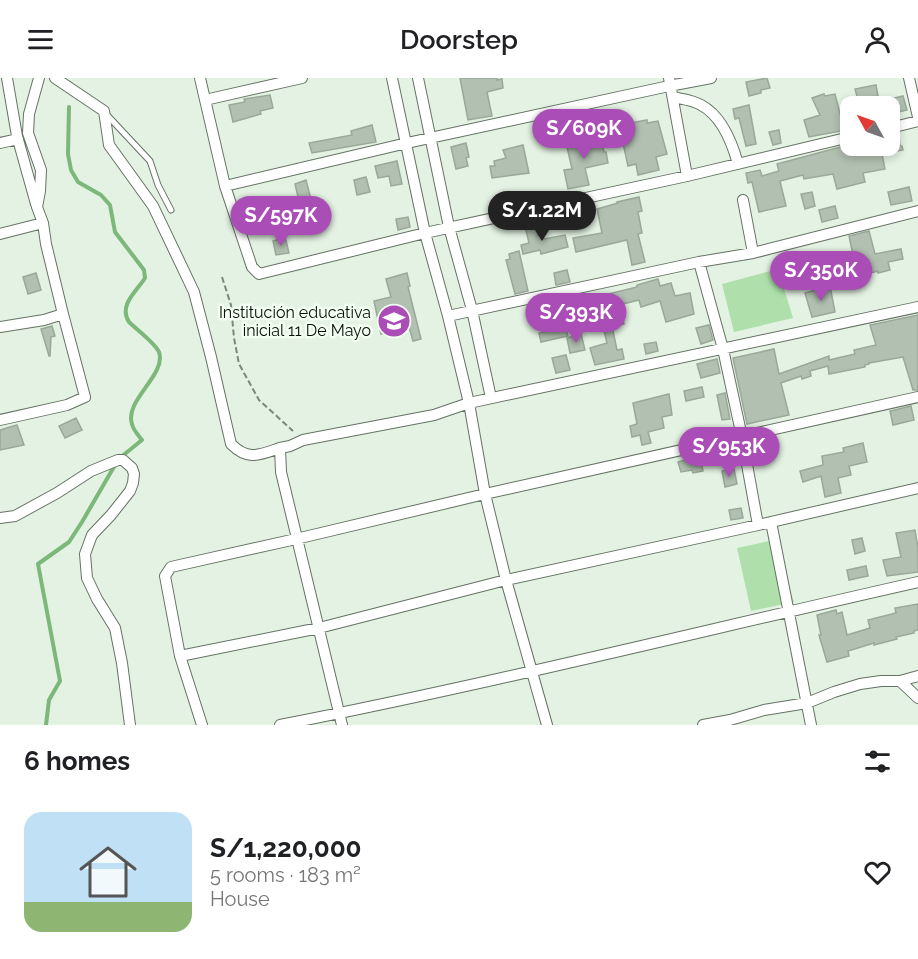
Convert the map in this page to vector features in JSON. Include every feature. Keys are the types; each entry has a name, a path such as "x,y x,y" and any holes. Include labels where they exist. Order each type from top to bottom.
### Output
{"street":[{"path":"0,420 67,405 85,398 46,244 43,223 18,139 7,78"},
{"path":"37,207 41,170 28,133 29,114 39,78"},
{"path":"55,78 104,111 109,145 153,206 194,292 231,444 241,454 256,455 303,440 434,415 491,398 918,307"},
{"path":"200,78 225,186 252,267 259,274 449,227 687,176 840,139"},
{"path":"205,100 302,78"},
{"path":"392,78 425,233 469,403 485,494 506,580 547,725"},
{"path":"418,78 449,227 472,310 491,398"},
{"path":"225,186 670,82 711,78"},
{"path":"900,125 918,119 909,78"},
{"path":"670,82 687,176"},
{"path":"673,97 699,103 713,112 732,142 738,164"},
{"path":"0,143 18,139"},
{"path":"743,200 753,253"},
{"path":"448,316 699,261 753,253 918,211"},
{"path":"0,234 43,223"},
{"path":"699,261 723,350 758,525"},
{"path":"0,327 44,320 63,314"},
{"path":"202,725 180,656 165,576 171,567 918,397"},
{"path":"280,448 281,472 342,725"},
{"path":"0,518 15,516 91,471 118,460 123,460 132,468 134,474 130,491 93,535 85,554 87,578 115,628 130,725"},
{"path":"180,656 319,628 506,580 918,488"},
{"path":"771,522 811,725"},
{"path":"280,725 531,671 918,582"},
{"path":"703,725 764,710 807,703 860,684 900,681 918,676"},
{"path":"900,681 918,698"}],"lane":[{"path":"104,111 150,161 171,210"}],"path":[{"path":"222,277 231,306 239,364 260,400 303,440"}],"green space":[{"path":"778,269 793,318 734,332 722,284"},
{"path":"774,540 794,602 751,611 737,548"}],"building":[{"path":"460,78 502,79 503,88 487,92 492,116 468,120"},
{"path":"767,78 770,88 749,96 746,82"},
{"path":"876,85 878,96 857,96 855,89"},
{"path":"824,94 825,96 835,94 840,113 840,131 809,137 804,120 820,115 812,98"},
{"path":"270,95 273,108 233,122 229,105 245,102 244,99"},
{"path":"903,96 907,110 900,112 900,97"},
{"path":"749,105 756,144 746,146 739,118 735,119 733,109"},
{"path":"647,120 647,123 658,121 667,154 656,157 659,170 638,175 636,164 628,166 619,125"},
{"path":"372,125 376,142 312,153 309,143 352,135 351,131"},
{"path":"779,130 781,143 773,145 769,132"},
{"path":"600,135 608,163 585,168 589,185 568,189 564,170 572,169 567,147 571,146 570,141"},
{"path":"466,143 468,166 456,169 451,147"},
{"path":"523,145 529,173 492,178 490,166 495,166 494,161 506,158 503,150"},
{"path":"840,147 840,156 882,156 885,169 863,173 865,182 837,189 833,174 804,179 803,175 780,181 786,206 759,212 752,182 748,183 746,173 760,170 762,176 779,171 777,164"},
{"path":"397,161 402,184 391,186 389,176 378,178 375,166"},
{"path":"366,177 370,192 357,195 354,180"},
{"path":"306,180 312,203 300,206 295,184"},
{"path":"909,187 912,201 891,205 888,192"},
{"path":"812,192 815,206 805,209 801,194"},
{"path":"639,197 642,211 638,212 642,233 638,234 645,262 632,265 627,240 576,252 573,238 602,233 597,209"},
{"path":"835,206 838,218 822,222 819,210"},
{"path":"408,217 410,227 398,230 396,219"},
{"path":"535,224 538,236 543,236 544,239 565,235 568,247 541,254 540,250 523,254 521,245 529,243 525,226"},
{"path":"869,231 875,254 901,249 903,259 888,262 890,270 852,278 846,257 853,255 849,236"},
{"path":"285,237 289,253 276,255 273,241"},
{"path":"519,251 528,291 515,294 506,260 510,259 509,254"},
{"path":"567,270 570,282 556,285 554,273"},
{"path":"36,273 41,290 28,294 23,277"},
{"path":"407,273 410,286 408,287 421,339 413,341 409,327 381,334 374,301 391,297 386,279"},
{"path":"658,279 660,286 671,283 675,296 690,293 694,314 666,322 660,301 641,307 639,300 619,305 624,324 612,326 617,350 622,349 624,359 595,365 590,348 607,343 596,297 637,287 637,285"},
{"path":"830,286 835,312 812,317 805,293"},
{"path":"918,315 918,390 913,390 903,357 829,374 828,366 810,371 811,376 802,379 801,376 781,383 789,415 747,424 733,358 774,349 779,374 829,356 829,360 855,354 854,350 876,345 870,325"},
{"path":"709,325 713,340 701,344 696,328"},
{"path":"52,326 55,336 51,337 49,356 41,329"},
{"path":"565,327 568,336 541,342 539,333"},
{"path":"581,334 585,350 570,353 567,338"},
{"path":"656,342 658,351 646,354 644,344"},
{"path":"566,355 570,370 556,373 552,358"},
{"path":"717,359 720,373 701,378 697,364"},
{"path":"702,387 704,397 686,401 684,391"},
{"path":"725,393 730,419 722,420 717,395"},
{"path":"669,394 672,415 662,417 664,428 648,432 651,443 642,445 640,435 632,437 630,426 637,424 633,403"},
{"path":"911,406 914,420 893,425 890,411"},
{"path":"76,418 82,430 65,438 59,426"},
{"path":"17,425 24,445 0,450 0,430"},
{"path":"863,443 867,462 849,466 851,475 838,478 841,493 825,497 821,476 803,482 800,471 823,465 822,456 844,452 843,448"},
{"path":"700,456 703,471 681,472 678,462"},
{"path":"734,469 737,484 725,487 722,471"},
{"path":"741,508 743,518 731,520 729,510"},
{"path":"915,530 918,572 887,576 883,560 901,557 896,533"},
{"path":"862,538 865,551 855,554 852,540"},
{"path":"866,566 868,576 849,580 847,570"},
{"path":"918,604 918,630 914,633 848,651 849,656 827,662 819,635 821,635 817,615 836,610 837,614 842,612 847,635 870,628 868,620 896,613 895,608"}],"waterway":[{"path":"69,107 68,154 71,170 78,182 101,195 110,205 115,232 144,270 145,278 127,304 126,316 129,322 150,340 159,352 160,361 157,370 139,397 131,415 136,433 142,440 121,457"},
{"path":"46,725 49,700 60,681 38,564 69,542 115,465"}],"place":[{"name":"Institución educativa inicial 11 De Mayo","path":"394,321"}]}
